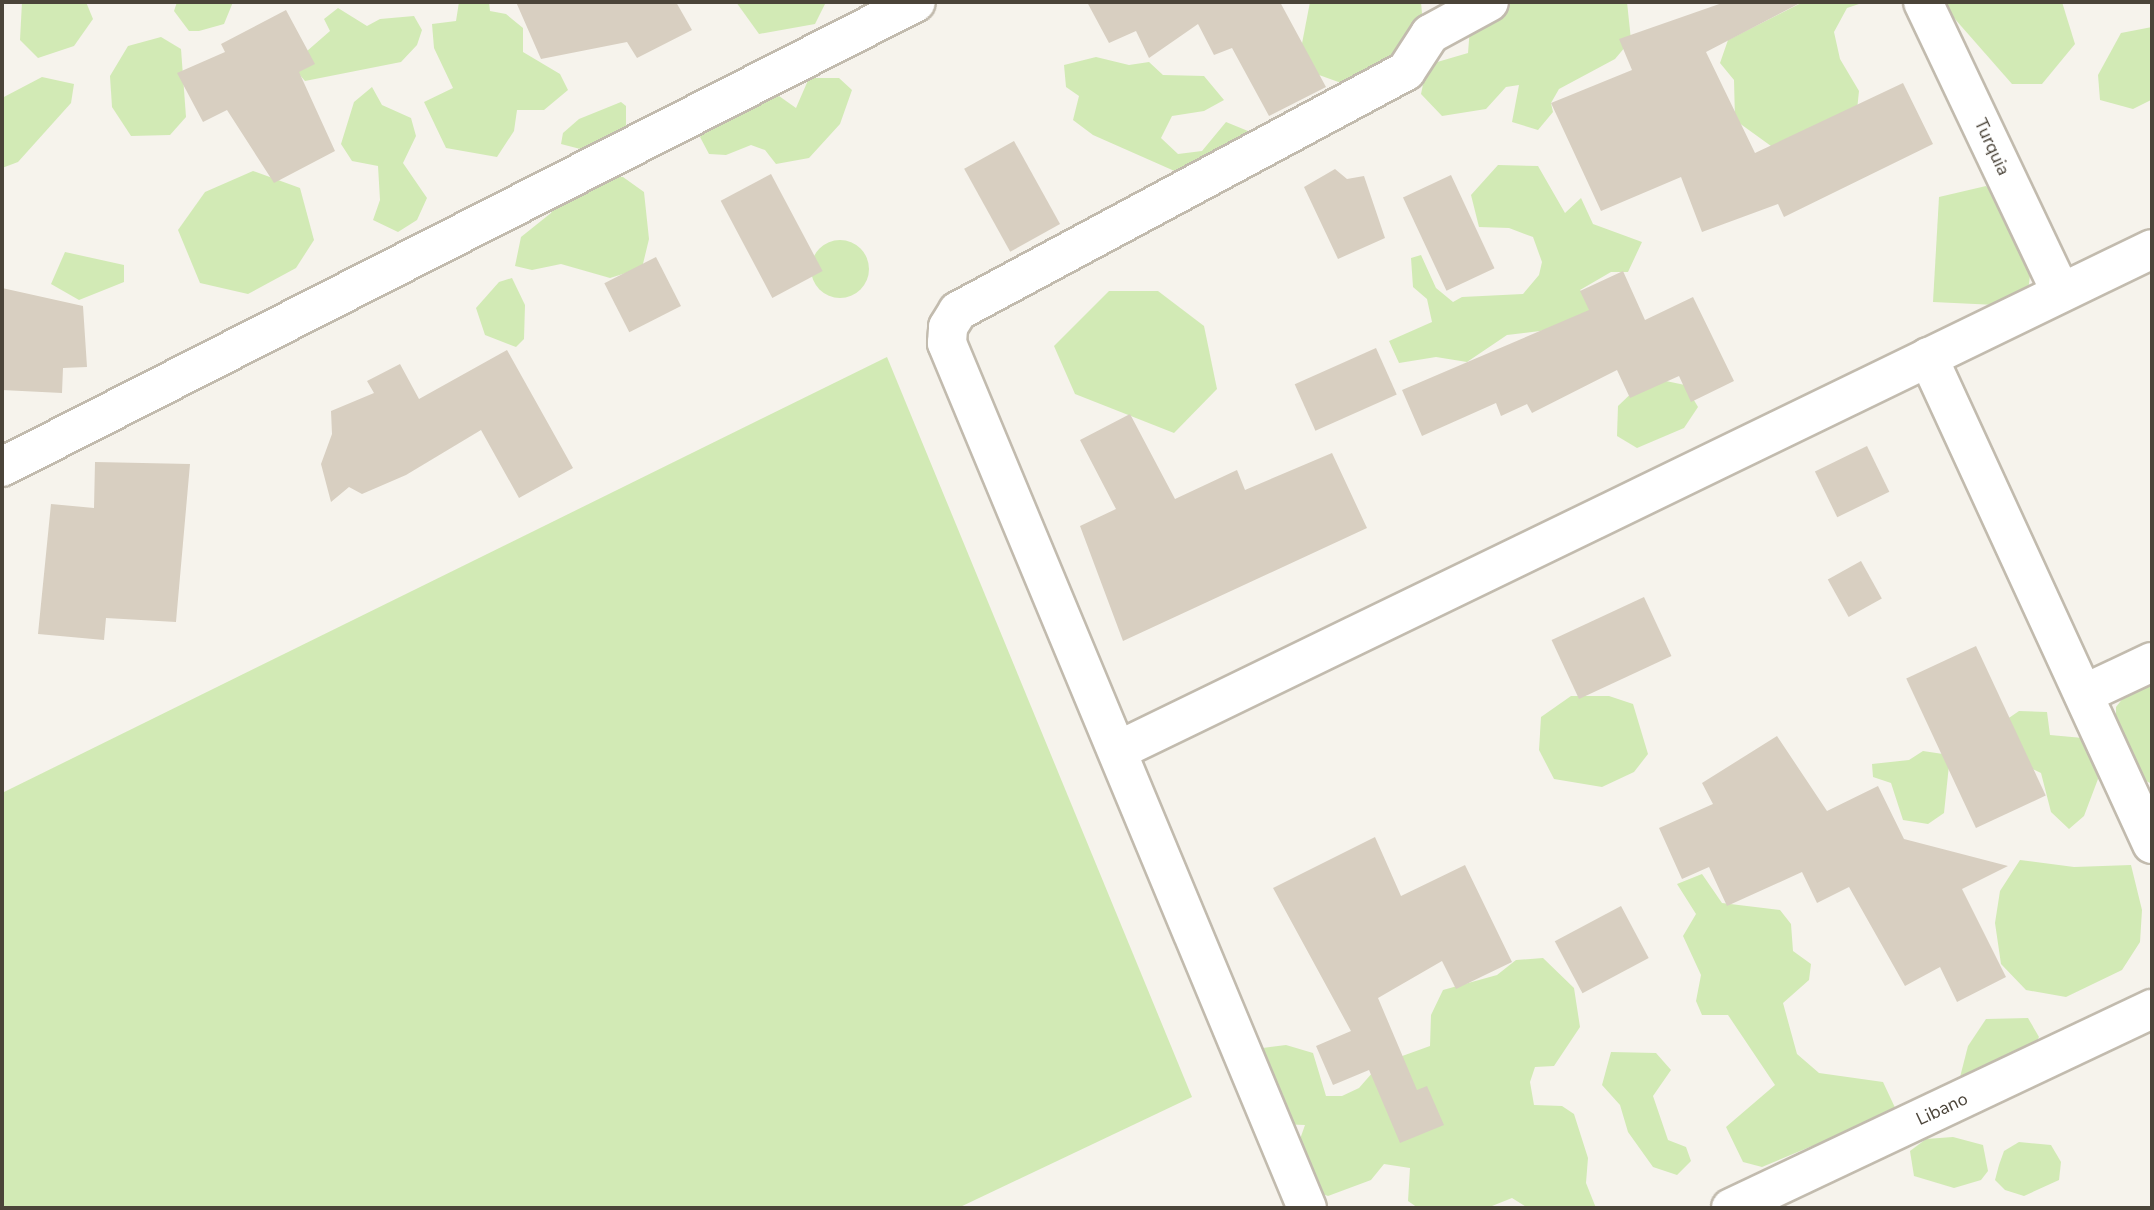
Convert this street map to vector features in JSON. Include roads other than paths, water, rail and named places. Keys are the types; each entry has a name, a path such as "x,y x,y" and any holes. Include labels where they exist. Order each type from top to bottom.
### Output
{"street":[{"path":"2,467 916,2"},
{"name":"Turquia","path":"1923,2 2061,292"},
{"path":"1307,1208 1119,750 947,343 948,327 958,311 1406,71 1430,34 1472,6"},
{"path":"1119,750 2152,249"},
{"path":"1928,357 2152,844"},
{"path":"2084,694 2152,662"},
{"name":"Libano","path":"1731,1208 2152,1009"}]}
